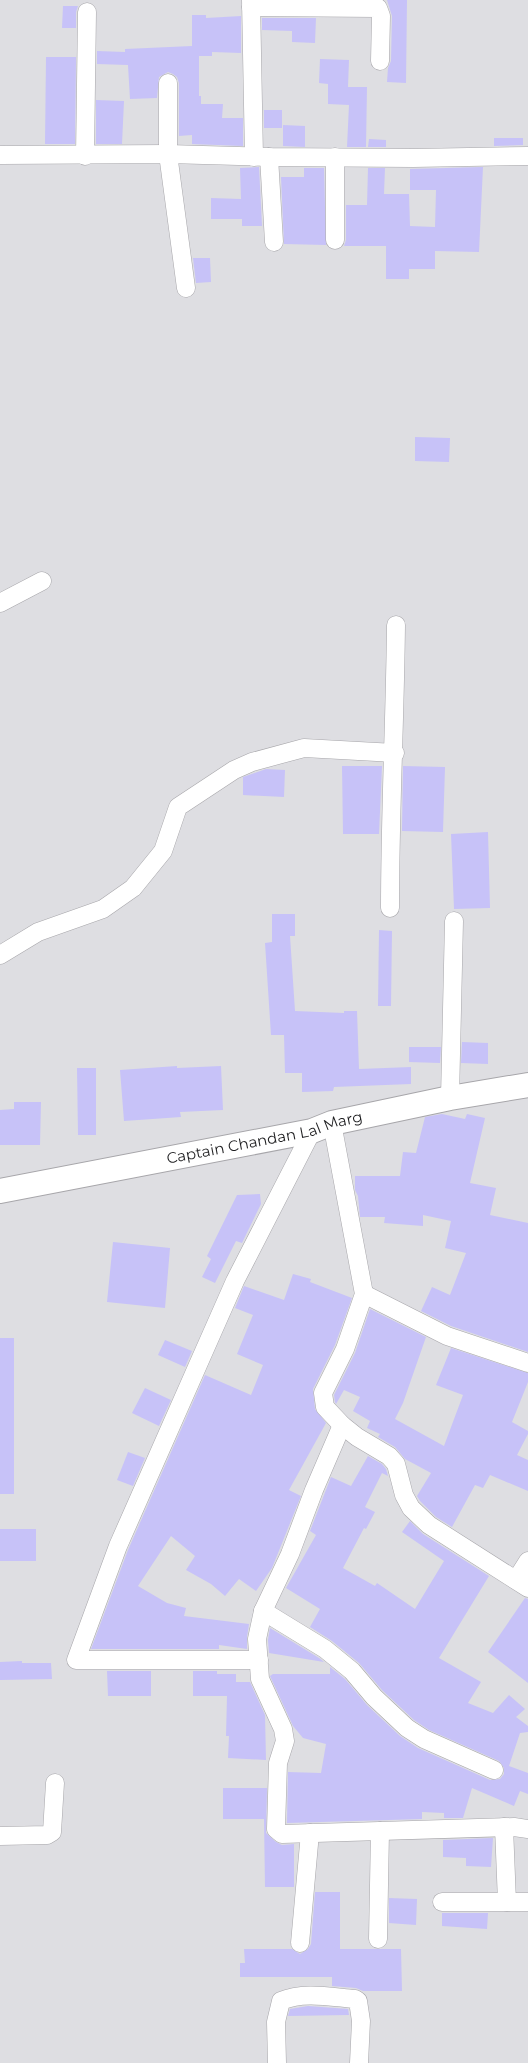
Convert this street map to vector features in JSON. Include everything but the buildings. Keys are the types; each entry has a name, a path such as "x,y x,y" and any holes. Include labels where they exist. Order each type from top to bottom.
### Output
{"street":[{"path":"274,242 261,157 251,4 378,8 381,16 380,61"},
{"path":"85,156 87,12"},
{"path":"168,84 168,154 186,288"},
{"path":"0,155 85,156 168,154 335,158 528,156"},
{"path":"335,158 335,240"},
{"path":"0,604 42,581"},
{"path":"390,908 390,823 395,753 396,625"},
{"path":"0,955 38,932 103,909 133,888 163,851 178,807 234,770 252,762 304,748 395,753"},
{"path":"450,1098 454,922"},
{"name":"Captain Chandan Lal Marg","path":"0,1191 322,1127 450,1098 528,1085"},
{"path":"322,1127 364,1294 345,1349 323,1393 325,1406 342,1425 357,1437 389,1456 396,1464 404,1495 410,1508 429,1525 522,1584 528,1561"},
{"path":"259,1660 76,1660 118,1546 234,1281 322,1127"},
{"path":"364,1294 447,1336 528,1363"},
{"path":"342,1425 314,1490 290,1554 263,1611 257,1639 260,1680 283,1729 285,1741 278,1763 276,1829 282,1834 504,1827 528,1829"},
{"path":"263,1611 325,1649 352,1671 374,1697 407,1728 424,1739 494,1770"},
{"path":"0,1836 47,1835 52,1832 55,1782"},
{"path":"504,1827 507,1902"},
{"path":"378,1939 380,1831"},
{"path":"300,1943 310,1833"},
{"path":"442,1902 528,1902"},
{"path":"276,2063 276,2022 281,2001 290,1996 323,1995 355,1998 358,2001 361,2021 359,2063"}]}
